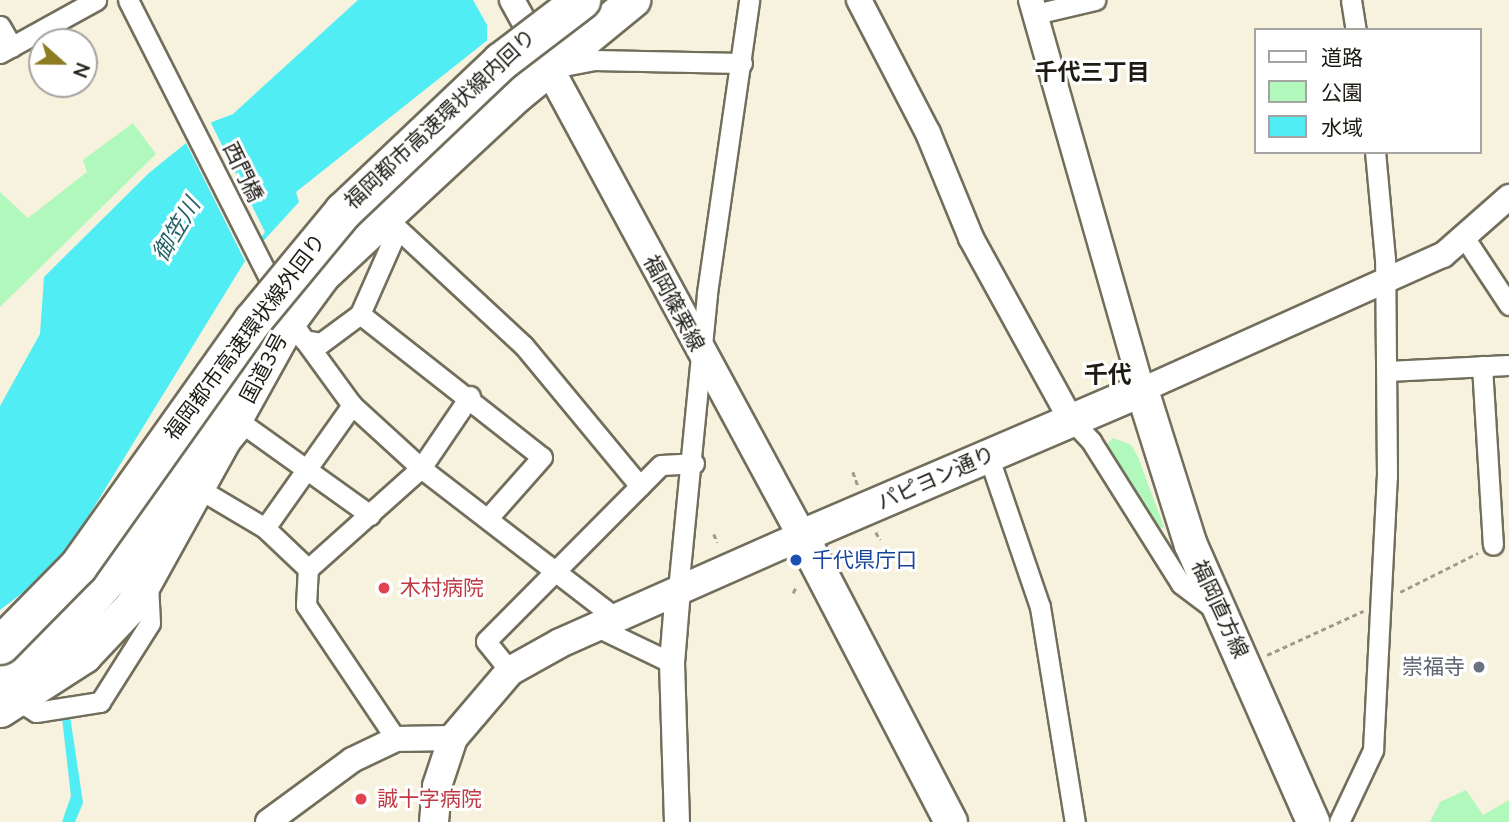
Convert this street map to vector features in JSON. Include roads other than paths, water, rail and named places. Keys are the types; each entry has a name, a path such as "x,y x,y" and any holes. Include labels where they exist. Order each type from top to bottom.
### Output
{"highway":[{"name":"国道3号","path":"0,648 104,541 261,294 409,138 534,39 578,0"},
{"name":"福岡都市高速環状線外回り","path":"0,648 78,566 306,254 384,168 501,61 578,0"},
{"name":"福岡都市高速環状線内回り","path":"0,637 72,569 281,278 341,210 499,59 578,0"},
{"name":"国道3号","path":"140,577 201,490 234,423 297,330 323,275 391,222 550,68 633,0"},
{"path":"4,697 124,560 172,485 229,371 261,294"},
{"path":"4,697 140,577 202,460 234,423"}],"main road":[{"name":"福岡篠栗線","path":"550,68 702,356 802,536"},
{"name":"パピヨン通り","path":"434,822 437,786 453,738 510,671 678,590 1142,390"},
{"name":"福岡直方線","path":"1142,390 1191,545 1242,654 1313,822"},
{"path":"802,536 951,822"}],"street":[{"path":"0,26 6,50 96,0"},
{"name":"西門橋","path":"128,0 191,117 254,246 261,294 297,330 352,405 421,468 555,570 606,623 672,663"},
{"path":"677,822 672,663 678,590 694,463 702,356 749,0"},
{"path":"859,0 928,133 971,237 1071,420 1091,441 1181,584 1204,596 1242,654"},
{"path":"1095,0 1033,7 1142,390"},
{"path":"1351,0 1356,28"},
{"path":"514,3 550,68 593,60 742,63"},
{"path":"1339,822 1373,750 1381,601 1387,371 1385,285 1375,154"},
{"name":"パピヨン通り","path":"1142,390 1385,285 1466,240 1509,197"},
{"path":"297,330 321,342 360,314 391,222 524,346 640,486"},
{"path":"1466,240 1509,305"},
{"path":"360,314 470,397 542,457 488,518"},
{"path":"1387,371 1509,365"},
{"path":"1482,366 1493,545"},
{"path":"396,739 306,605 308,569 421,468 470,397"},
{"path":"265,528 352,405"},
{"path":"234,423 308,466 370,515"},
{"path":"988,455 1040,607 1075,822"},
{"path":"510,671 486,641 661,465 694,463"},
{"path":"201,490 265,528 308,569"},
{"path":"4,697 36,712 100,702 150,623 140,577"},
{"path":"268,822 352,760 396,739 453,738"}],"water":[{"name":"御笠川","path":"358,0 538,0 296,192 299,202 245,261 75,538 46,575 0,610 0,406 40,334 44,277 149,173 212,122 233,114"},
{"path":"70,716 83,803 75,822 62,822 71,796 62,718"}],"place":[{"name":"千代県庁口","path":"796,560"},
{"name":"木村病院","path":"384,588"},
{"name":"崇福寺","path":"1479,667"},
{"name":"誠十字病院","path":"361,799"}],"district":[{"name":"千代三丁目","path":"1092,73"},
{"name":"千代","path":"1108,376"}]}
